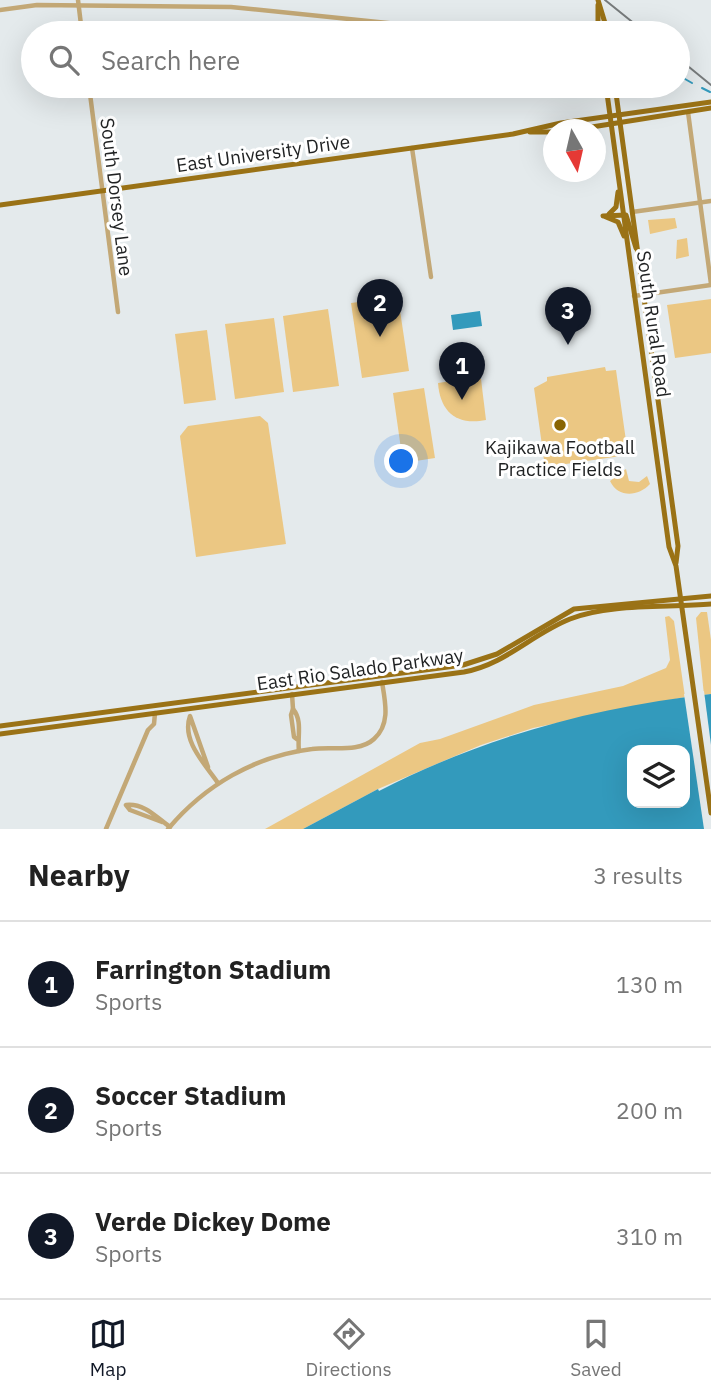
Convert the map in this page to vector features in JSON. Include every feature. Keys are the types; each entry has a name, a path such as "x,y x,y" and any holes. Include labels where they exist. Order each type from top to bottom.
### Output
{"main road":[{"path":"598,1 598,21"},
{"path":"598,1 604,21"},
{"name":"South Rural Road","path":"608,98 669,547 676,566 711,813"},
{"name":"South Rural Road","path":"617,98 678,547 676,566"},
{"name":"East University Drive","path":"530,132 539,127 711,102"},
{"path":"606,125 711,108"},
{"name":"East University Drive","path":"0,205 543,132"},
{"path":"603,216 616,207 618,178"},
{"path":"603,216 623,213 628,218 632,242 638,251"},
{"path":"603,216 618,222 627,243"},
{"name":"East Rio Salado Parkway","path":"0,726 478,661 497,654 558,617 582,607 711,596"},
{"name":"East Rio Salado Parkway","path":"0,734 492,665 572,618 612,611 711,604"}],"street":[{"path":"78,0 80,21"},
{"path":"0,10 37,5 78,8 256,9 370,21"},
{"name":"South Dorsey Lane","path":"91,98 103,191 104,221 118,312"},
{"path":"634,296 711,285 688,112"},
{"path":"412,148 431,277"},
{"path":"632,212 711,201"},
{"path":"117,802 162,822 169,828 218,783 257,763 299,751 357,747 375,738 383,728 386,716 381,675"},
{"path":"292,694 300,736 299,751"},
{"path":"188,699 190,716 208,767 218,783"},
{"path":"106,829 148,730 154,724 155,712"}],"shaded area":[{"path":"675,218 677,228 650,234 648,220"},
{"path":"687,238 689,256 676,259 677,240"},
{"path":"398,297 409,371 362,378 351,303"},
{"path":"711,299 711,353 675,358 667,305"},
{"path":"328,309 339,386 293,392 283,316"},
{"path":"274,318 284,392 235,399 225,324"},
{"path":"207,330 216,400 184,404 175,334"},
{"path":"605,367 606,371 616,370 628,455 545,467 534,388 547,381 547,377"},
{"path":"478,377 481,379 486,420 459,419 446,409 438,383"},
{"path":"424,388 435,458 403,463 393,393"},
{"path":"260,416 268,423 286,544 196,557 180,436 188,426"},
{"path":"626,469 629,481 639,482 647,476 650,484 634,493 618,490 610,481"},
{"path":"701,612 707,612 711,640 711,694 704,695 696,618"},
{"path":"669,616 674,621 685,697 533,728 481,745 378,789 303,829 265,829 420,743 440,739 534,705 623,686 666,668 670,660 665,617"}],"water":[{"path":"480,311 482,326 453,330 451,315"},
{"path":"711,694 711,829 303,829 378,789 379,791 459,755 540,727 625,707"}],"pier":[{"path":"704,691 711,745 711,829 704,829 684,694"}],"waterway":[{"path":"702,88 710,92"}],"tram line":[{"path":"605,0 631,21"},
{"path":"690,68 711,85"}],"place":[{"name":"Soccer Stadium","path":"380,337"},
{"name":"Verde Dickey Dome","path":"568,345"},
{"name":"Farrington Stadium","path":"462,400"},
{"name":"Kajikawa Football Practice Fields","path":"560,425"}]}
